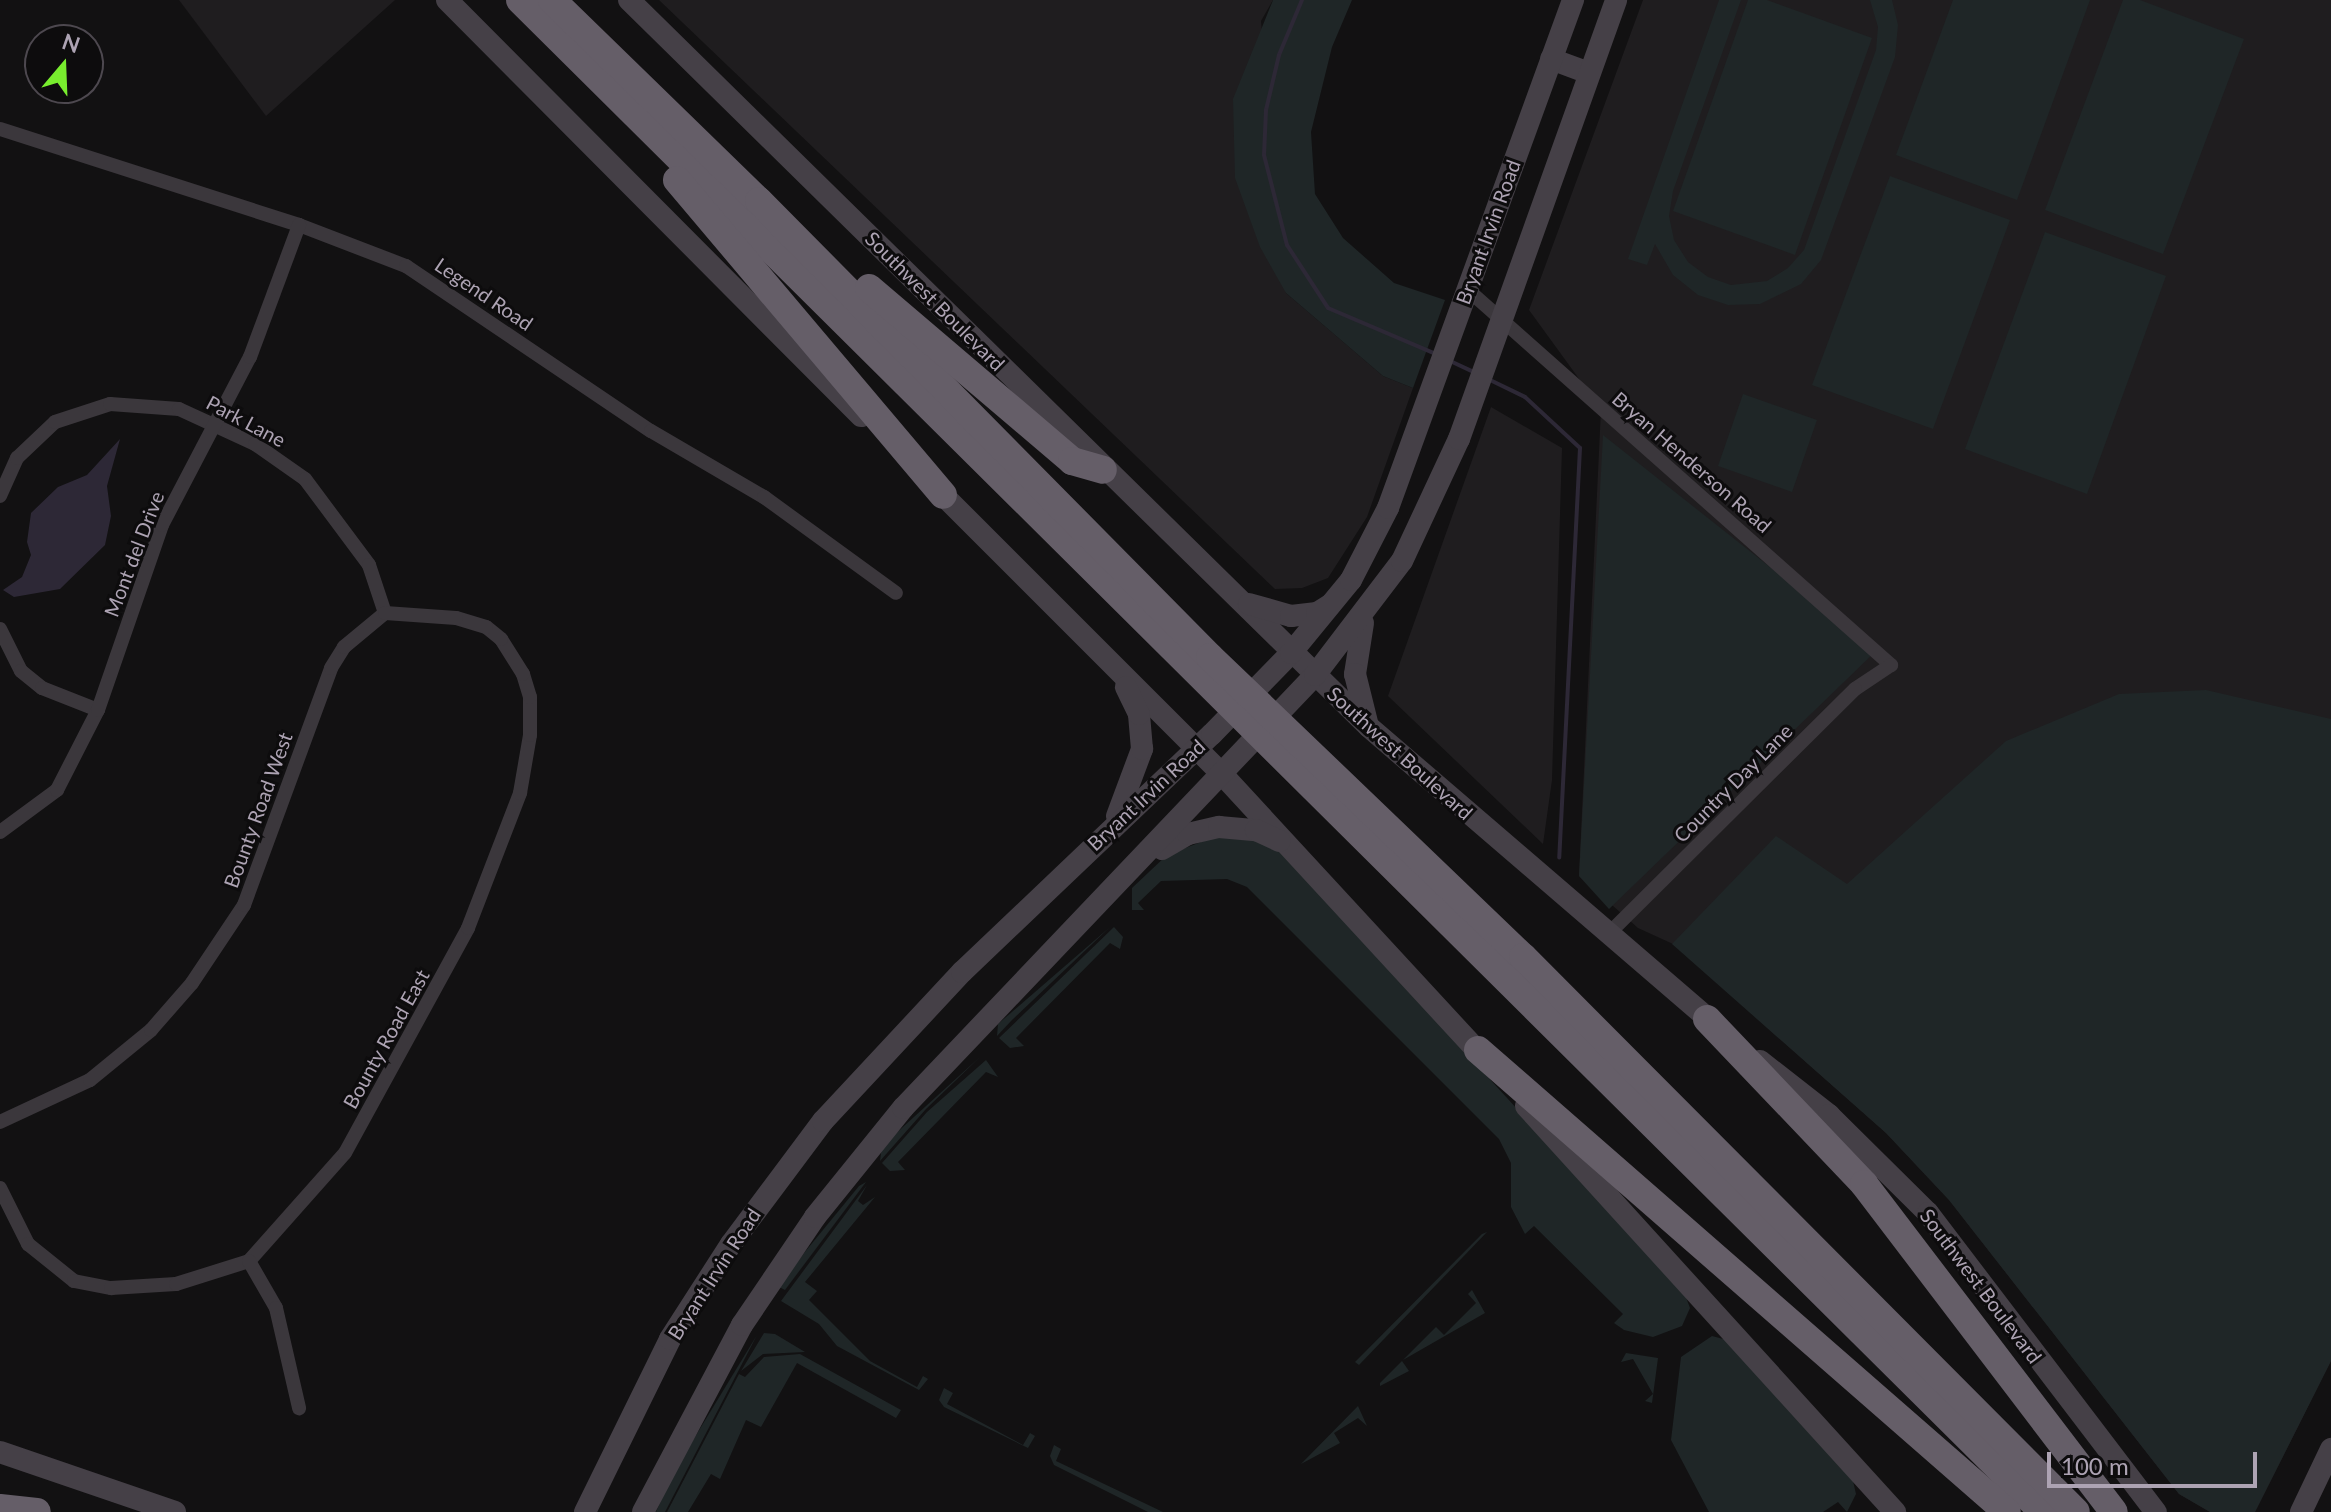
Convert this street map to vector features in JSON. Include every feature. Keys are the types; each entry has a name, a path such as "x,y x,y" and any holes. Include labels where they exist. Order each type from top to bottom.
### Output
{"highway":[{"path":"520,0 636,117 1297,756 2043,1512"},
{"path":"552,0 759,201 1204,665"},
{"path":"636,117 649,147 943,495"},
{"path":"759,201 788,217 1072,461 1103,470"},
{"path":"1297,756 1523,957 2076,1512"},
{"path":"1707,1019 1864,1184 2114,1512"},
{"path":"1478,1050 2007,1512"},
{"path":"0,1508 37,1512"}],"main road":[{"path":"447,0 1221,773 1478,1050 1895,1512"},
{"name":"Southwest Boulevard","path":"629,0 1103,470 1369,727 1607,935 1829,1115 1928,1213 2156,1512"},
{"name":"Bryant Irvin Road","path":"585,1512 670,1339 731,1244 815,1131 921,1012 1196,749 1291,653 1335,602 1383,520 1573,0"},
{"name":"Bryant Irvin Road","path":"643,1512 708,1382 800,1237 903,1108 1141,863 1221,773 1315,675 1364,617 1424,520 1491,350 1616,0"},
{"path":"1551,59 1589,73"},
{"path":"1229,593 1268,613 1291,616 1317,613 1335,602"},
{"path":"1364,617 1355,674 1369,727"},
{"path":"1108,659 1133,697 1142,733 1139,765 1111,828"},
{"path":"1141,863 1188,834 1219,827 1256,830 1290,847"},
{"path":"2300,1510 2331,1449"},
{"path":"0,1452 175,1512"}],"street":[{"name":"Legend Road","path":"0,129 299,225 406,266 450,291 640,424 764,497 896,593"},
{"name":"Mont del Drive","path":"0,832 57,790 98,710 162,525 271,311 299,225"},
{"name":"Bryan Henderson Road","path":"1467,289 1891,665"},
{"name":"Park Lane","path":"0,496 17,458 38,434 72,415 110,404 147,404 179,409 214,423 305,479 369,565 385,613"},
{"name":"Bounty Road West","path":"0,1122 90,1080 151,1030 192,983 244,905 331,668 344,647 385,613"},
{"name":"Bounty Road East","path":"0,1188 28,1244 74,1281 111,1288 176,1284 249,1261 313,1194 366,1118 468,928 520,793 530,697 523,674 501,639 486,627 456,618 385,613"},
{"path":"0,629 21,671 42,688 98,710"},
{"name":"Country Day Lane","path":"1607,935 1855,689 1891,665"},
{"path":"249,1261 276,1308 299,1408"}],"shaded area":[{"path":"179,0 395,0 266,116"},
{"path":"659,0 1273,0 1261,21 1286,293 1383,376 1413,388 1367,517 1328,578 1302,588 1275,589"},
{"path":"1273,0 1352,0 1332,47 1311,132 1315,194 1343,238 1394,283 1445,300 1413,388 1383,376 1286,293 1260,247 1235,178 1233,99"},
{"path":"1643,0 2331,0 2331,1361 2255,1512 2210,1512 2179,1494 1949,1200 1886,1133 1673,944 1638,928 1579,876 1601,409 1529,310"},
{"path":"1719,0 1741,0 1673,191 1669,216 1674,240 1688,262 1708,277 1731,285 1767,281 1788,268 1804,250 1876,50 1878,27 1870,0 1892,0 1898,25 1895,57 1821,260 1801,284 1760,304 1728,305 1698,295 1673,275 1655,244 1647,265 1628,259"},
{"path":"1748,0 1767,0 1872,38 1795,255 1673,211"},
{"path":"1953,0 2090,0 2017,200 1896,155"},
{"path":"2123,0 2140,0 2244,39 2163,254 2045,210"},
{"path":"1890,176 2010,220 1933,429 1812,385"},
{"path":"2045,232 2166,276 2087,494 1965,449"},
{"path":"1743,394 1817,420 1792,492 1718,466"},
{"path":"1491,407 1562,448 1552,780 1543,844 1388,696"},
{"path":"1603,435 1876,651 1609,909 1579,876"},
{"path":"120,439 107,486 111,516 105,545 60,589 14,597 3,590 22,577 31,555 27,542 31,513 58,487 87,475"},
{"path":"2206,690 2331,719 2331,1361 2255,1512 2210,1512 2179,1494 1949,1200 1886,1133 1672,944 1776,836 1847,884 2006,741 2119,694"},
{"path":"1222,834 1268,843 1288,858 1684,1292 1690,1308 1682,1326 1653,1337 1624,1330 1614,1323 1623,1314 1534,1226 1525,1234 1511,1207 1511,1163 1499,1139 1247,887 1227,879 1161,881 1138,903 1144,910 1132,910 1132,888 1167,855"},
{"path":"1110,927 1012,1020 997,1036 998,1024"},
{"path":"1114,927 1123,937 1120,949 1110,943 1016,1038 1024,1046 1010,1048 999,1038"},
{"path":"981,1056 926,1109 880,1161 882,1146"},
{"path":"986,1060 998,1077 986,1072 898,1162 905,1170 890,1171 882,1163 927,1112"},
{"path":"866,1182 785,1290 777,1286 859,1186"},
{"path":"867,1185 858,1201 863,1205 875,1197 805,1282 817,1291 809,1300 870,1361 917,1387 923,1376 928,1379 919,1390 837,1346 819,1324 781,1301"},
{"path":"1487,1232 1359,1365 1355,1362 1482,1234"},
{"path":"1472,1290 1485,1313 1403,1360 1436,1327 1444,1335 1476,1303 1468,1294"},
{"path":"764,1333 775,1334 805,1352 763,1354 741,1371"},
{"path":"757,1335 665,1512 656,1512 673,1473"},
{"path":"1712,1336 1727,1340 1853,1481 1856,1494 1847,1512 1838,1502 1823,1512 1709,1512 1671,1440 1681,1357"},
{"path":"1626,1353 1658,1358 1652,1403 1645,1401 1653,1394 1633,1359 1621,1362"},
{"path":"800,1354 901,1410 896,1418 797,1363 761,1427 746,1420 720,1479 711,1474 688,1512 667,1512 739,1374 745,1377 764,1357"},
{"path":"1402,1361 1409,1371 1380,1386 1380,1383"},
{"path":"944,1388 953,1393 947,1404 1023,1445 1030,1433 1035,1436 1028,1448 944,1407 939,1400"},
{"path":"1358,1406 1367,1426 1358,1418 1334,1433 1340,1443 1301,1464"},
{"path":"1054,1445 1061,1449 1056,1461 1163,1512 1148,1512 1054,1465 1050,1456"}],"waterway":[{"path":"1302,0 1279,55 1266,110 1264,155 1287,245 1328,308 1436,354"},
{"path":"1448,360 1476,373"},
{"path":"1488,379 1525,397 1580,448 1559,857"}]}
